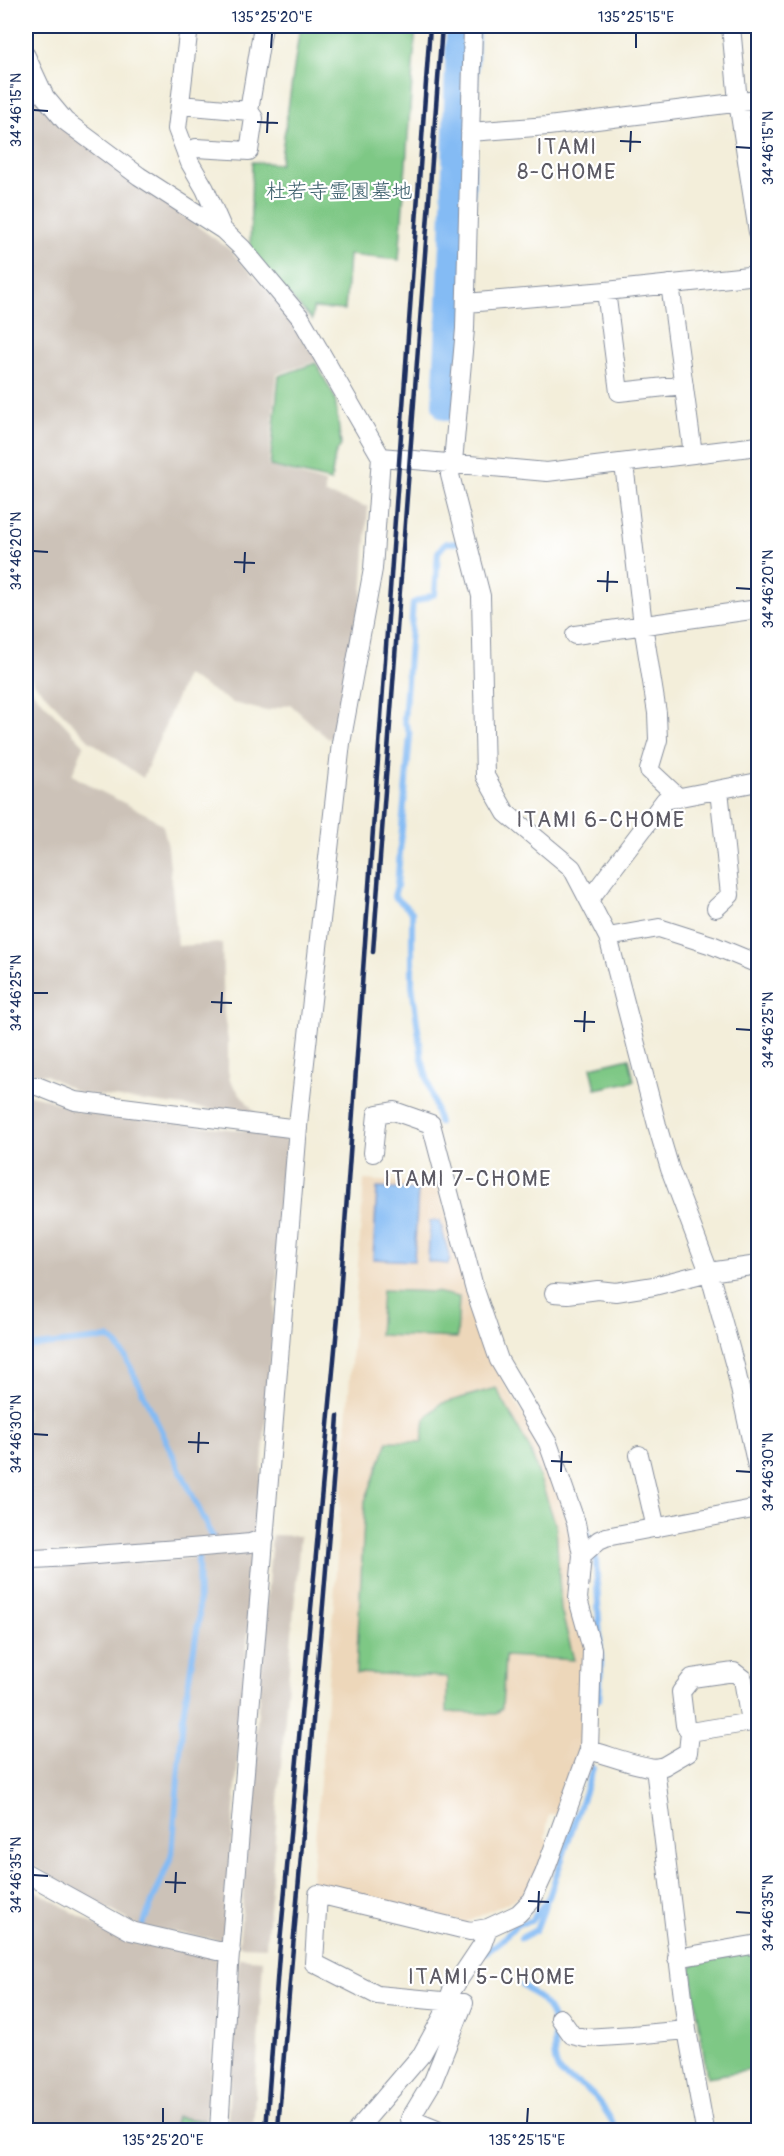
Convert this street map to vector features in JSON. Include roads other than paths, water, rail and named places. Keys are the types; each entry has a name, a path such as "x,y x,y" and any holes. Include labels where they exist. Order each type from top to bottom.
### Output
{"street":[{"path":"189,26 177,129 190,163 205,189 223,230"},
{"path":"186,153 196,148 249,152 254,118 249,111 263,26"},
{"path":"473,26 466,303 450,475 481,596 485,776 506,813 572,868 608,937 670,1169 709,1272 752,1412 759,1472"},
{"path":"730,26 738,102 759,232"},
{"path":"26,56 45,97 65,121 140,176 223,230 242,248 300,317 381,457 374,569 341,743 298,1129 231,1951 219,2130"},
{"path":"470,132 548,126 759,100"},
{"path":"180,105 249,111"},
{"path":"466,303 606,291 759,274"},
{"path":"670,284 693,454"},
{"path":"606,291 619,392 684,385"},
{"path":"381,457 547,472 759,446"},
{"path":"624,464 643,625 657,713 658,740 649,770 679,798"},
{"path":"575,635 759,609"},
{"path":"589,900 665,800 759,782"},
{"path":"716,908 730,895 719,790"},
{"path":"608,937 659,928 712,945 759,964"},
{"path":"26,1086 37,1086 86,1103 298,1129"},
{"path":"373,1153 377,1114 394,1111 431,1124 474,1287 499,1360 548,1443 576,1523 589,1550 578,1599 592,1649 589,1750 544,1874 532,1900 518,1914 488,1928 464,1930 318,1894 314,1963 377,1995 464,2003 433,2081 410,2119 436,2130"},
{"path":"554,1293 568,1294 597,1290 615,1292 654,1286 709,1272 759,1265"},
{"path":"639,1455 656,1528"},
{"path":"589,1550 606,1537 759,1508"},
{"path":"26,1559 143,1553 250,1543 265,1538"},
{"path":"589,1750 634,1766 655,1768 664,1766 688,1752 690,1732 685,1725 681,1692 692,1677 734,1672 743,1679 754,1721 690,1732"},
{"path":"655,1768 677,1958 705,2130"},
{"path":"26,1873 130,1931 218,1951 231,1951"},
{"path":"357,2130 422,2054 442,2016 452,1990 482,1946 488,1928"},
{"path":"677,1958 759,1944"},
{"path":"560,2018 572,2035 585,2038 687,2030"}],"water":[{"path":"377,1188 418,1190 414,1261 373,1259"},
{"path":"430,1221 440,1221 450,1260 448,1264 428,1262"}],"waterway":[{"path":"449,404 457,242 463,26"},
{"path":"439,1123 422,1059 412,985 412,912 394,896 397,886 410,735 404,720 413,603 435,594 438,552 446,543 458,543"},
{"path":"26,1347 109,1338 117,1345 126,1358 212,1536"},
{"path":"585,1528 596,1561 601,1663 599,1699"},
{"path":"143,1924 172,1855 183,1715 199,1618 198,1557"},
{"path":"485,1953 501,1941 517,1924 531,1921 549,1897 593,1768"},
{"path":"521,1938 536,1930 546,1904"},
{"path":"523,1985 544,2004 551,2014 555,2033 555,2060 560,2073 589,2091 603,2107 617,2130"}],"railway":[{"path":"266,2130 279,1954 340,1295 430,26"},
{"path":"373,952 442,26"},
{"path":"278,2130 338,1416"}],"district":[{"name":"ITAMI 8-CHOME","path":"567,160"},
{"name":"ITAMI 6-CHOME","path":"601,820"},
{"name":"ITAMI 7-CHOME","path":"468,1179"},
{"name":"ITAMI 5-CHOME","path":"492,1977"}],"park label":[{"name":"杜若寺霊園墓地","path":"339,191"}]}
